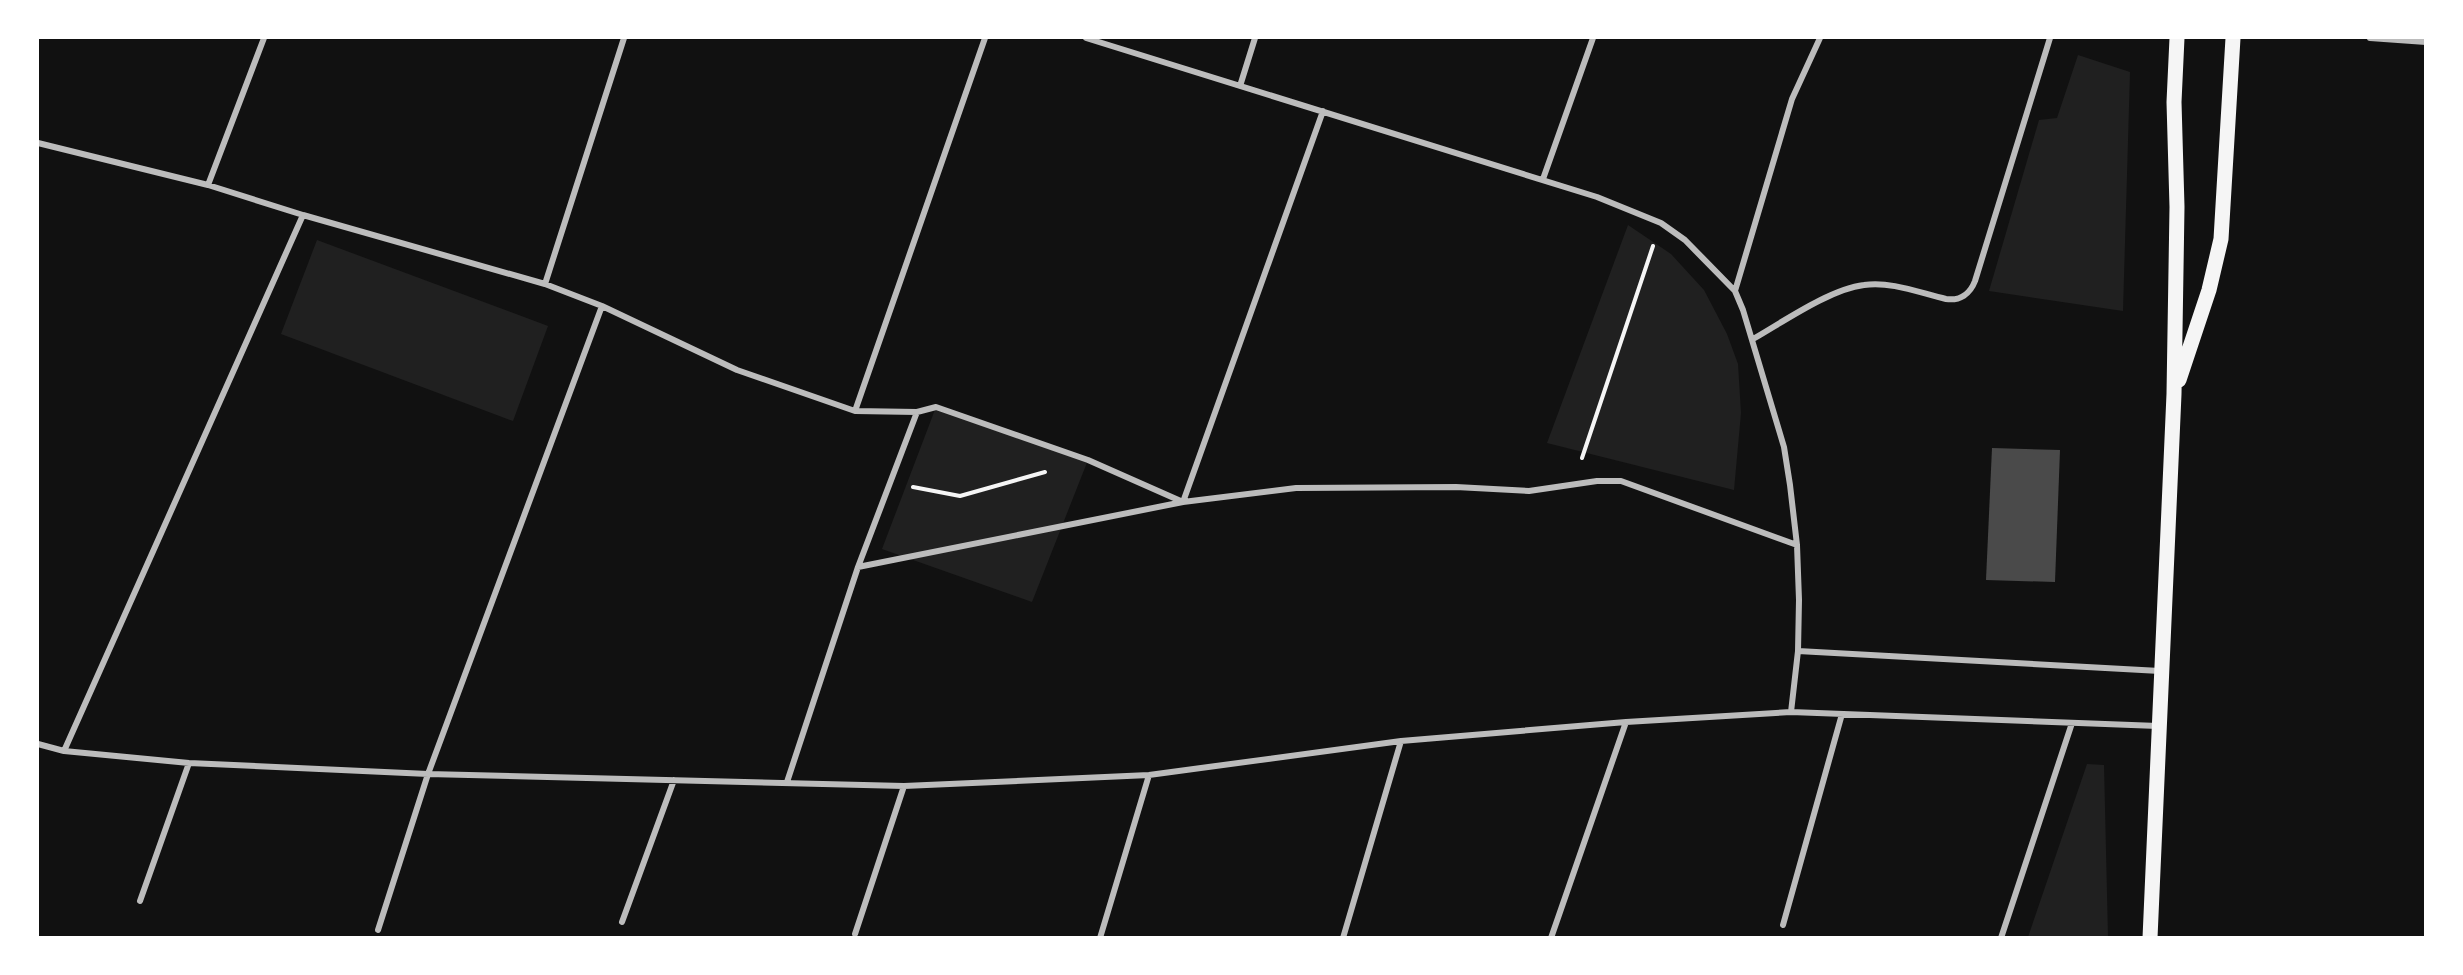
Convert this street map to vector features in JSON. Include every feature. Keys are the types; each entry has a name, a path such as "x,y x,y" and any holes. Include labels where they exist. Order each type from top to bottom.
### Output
{"main road":[{"path":"2150,938 2161,671 2168,584 2174,394 2177,207 2174,102 2177,38"},
{"path":"2174,394 2209,290 2221,239 2233,38"}],"street":[{"path":"208,185 264,38"},
{"path":"545,284 624,38"},
{"path":"855,411 985,38"},
{"path":"1086,38 1543,179 1625,207 1661,223 1686,240 1735,291 1753,339 1784,447 1797,545 1798,651 1791,712"},
{"path":"1240,86 1255,38"},
{"path":"1543,179 1593,38"},
{"path":"1735,291 1792,99 1820,38"},
{"path":"1753,339 1835,293 1864,285 1893,286 1953,300 1967,294 1975,281 2050,38"},
{"path":"2370,38 2426,42"},
{"path":"1183,502 1323,111"},
{"path":"38,143 208,185 303,215 545,284 602,306 737,370 855,411 918,412 936,407 1088,460 1183,502"},
{"path":"64,751 303,215"},
{"path":"378,930 428,774 602,306"},
{"path":"788,782 858,567 918,412"},
{"path":"858,567 1183,502 1296,488 1456,487 1529,491 1573,484 1621,481 1646,488 1797,545"},
{"path":"1798,651 2161,671"},
{"path":"38,744 64,751 189,763 428,774 904,786 1149,775 1401,741 1626,722 1791,712 2159,727"},
{"path":"1783,926 1842,714"},
{"path":"1551,938 1626,722"},
{"path":"2001,938 2072,723"},
{"path":"1343,938 1401,741"},
{"path":"140,901 189,763"},
{"path":"1100,938 1149,775"},
{"path":"622,922 674,780"},
{"path":"855,934 904,786"}],"path":[{"path":"1573,484 1661,223"},
{"path":"891,483 960,496 1088,460"}],"shaded area":[{"path":"2078,55 2130,72 2123,311 1989,291 2039,120 2057,118"},
{"path":"1628,225 1671,254 1704,290 1727,334 1738,364 1741,413 1734,490 1547,443"},
{"path":"317,240 548,326 513,421 281,334"},
{"path":"936,407 1088,460 1032,602 882,549"},
{"path":"2087,764 2104,765 2108,937 2028,937"}],"building":[{"path":"1992,448 2060,450 2055,582 1986,580"}]}
